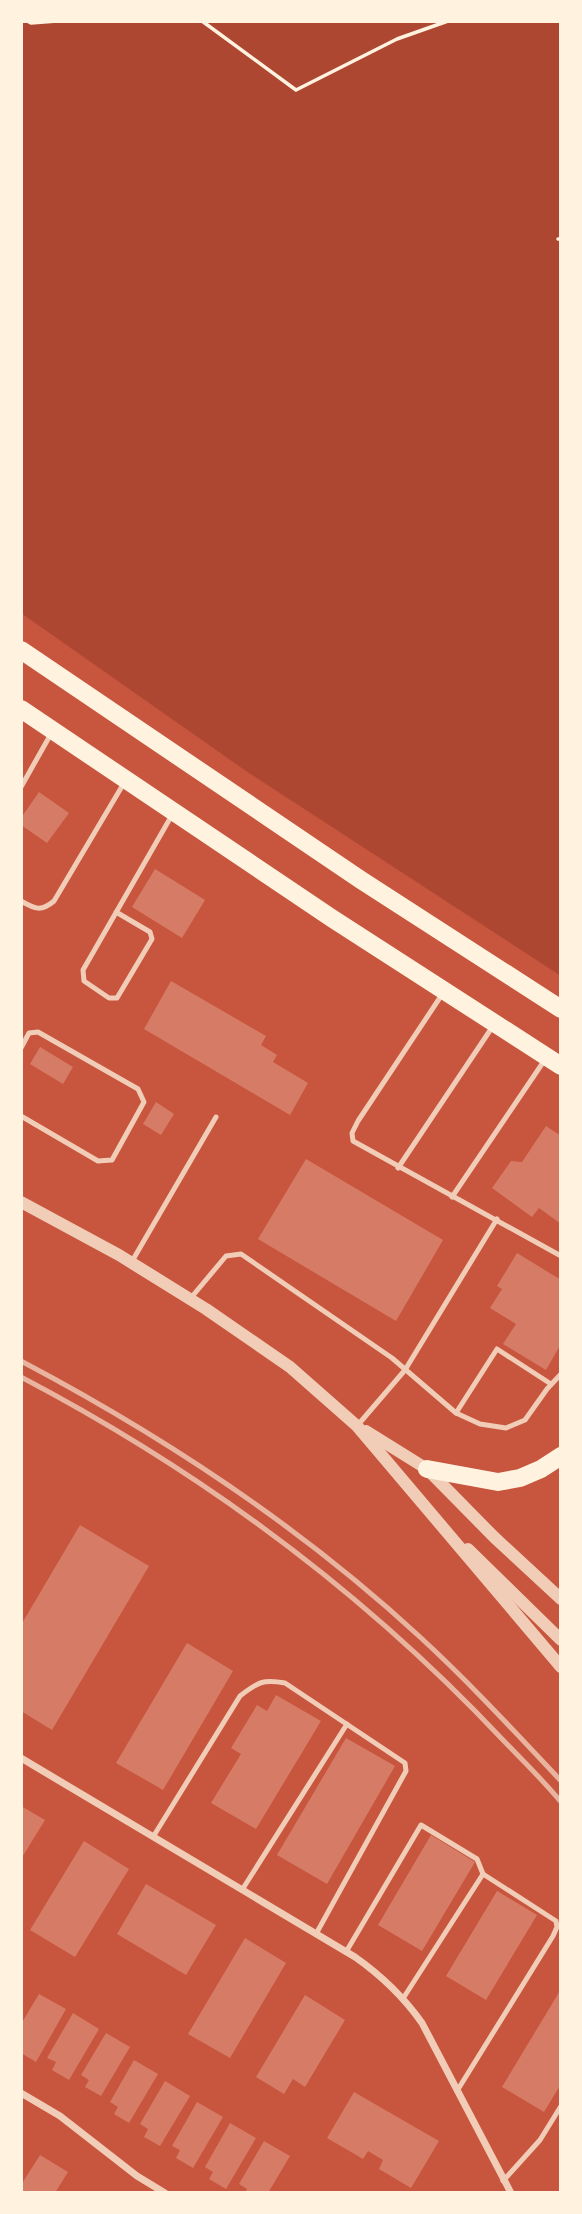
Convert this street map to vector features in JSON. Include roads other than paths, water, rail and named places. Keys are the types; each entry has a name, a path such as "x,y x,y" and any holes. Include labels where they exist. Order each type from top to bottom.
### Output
{"main road":[{"path":"25,655 361,880 561,1009"},
{"path":"21,709 315,908 554,1061"},
{"path":"427,1469 498,1482 520,1478 561,1456"}],"street":[{"path":"21,1202 190,1299 290,1367 357,1426 561,1667"},
{"path":"357,1426 427,1469 561,1600"},
{"path":"443,1529 474,1553 561,1640"},
{"path":"21,1758 381,1975 404,1997 422,2023 511,2193"},
{"path":"21,2093 60,2116 137,2176 165,2193"}],"lane":[{"path":"21,787 53,730"},
{"path":"21,901 36,909 45,909 54,901 126,780"},
{"path":"116,912 150,932 152,939 124,990 117,998 109,998 84,982 83,970 116,912 174,812"},
{"path":"444,991 358,1121 352,1133 353,1141 561,1256"},
{"path":"398,1168 495,1023"},
{"path":"21,1048 29,1033 38,1032 138,1089 144,1102 111,1160 98,1161 21,1116"},
{"path":"452,1198 554,1061"},
{"path":"131,1263 216,1117"},
{"path":"357,1426 405,1370 496,1219"},
{"path":"190,1299 226,1256 241,1254 392,1357 456,1413 480,1424 506,1428 525,1420 561,1374"},
{"path":"456,1413 497,1349 551,1384"},
{"path":"153,1837 240,1696 252,1686 266,1680 285,1683 405,1763 406,1771 316,1934"},
{"path":"243,1890 347,1724"},
{"path":"346,1952 421,1825 477,1859 482,1874 556,1921 559,1928 457,2091"},
{"path":"404,1997 482,1874"},
{"path":"503,2181 540,2140 561,2106"}],"railway":[{"path":"21,1361 75,1390 179,1453 230,1486 328,1558 439,1654 561,1781"},
{"path":"21,1377 88,1414 216,1494 337,1585 450,1686 561,1802"}]}
